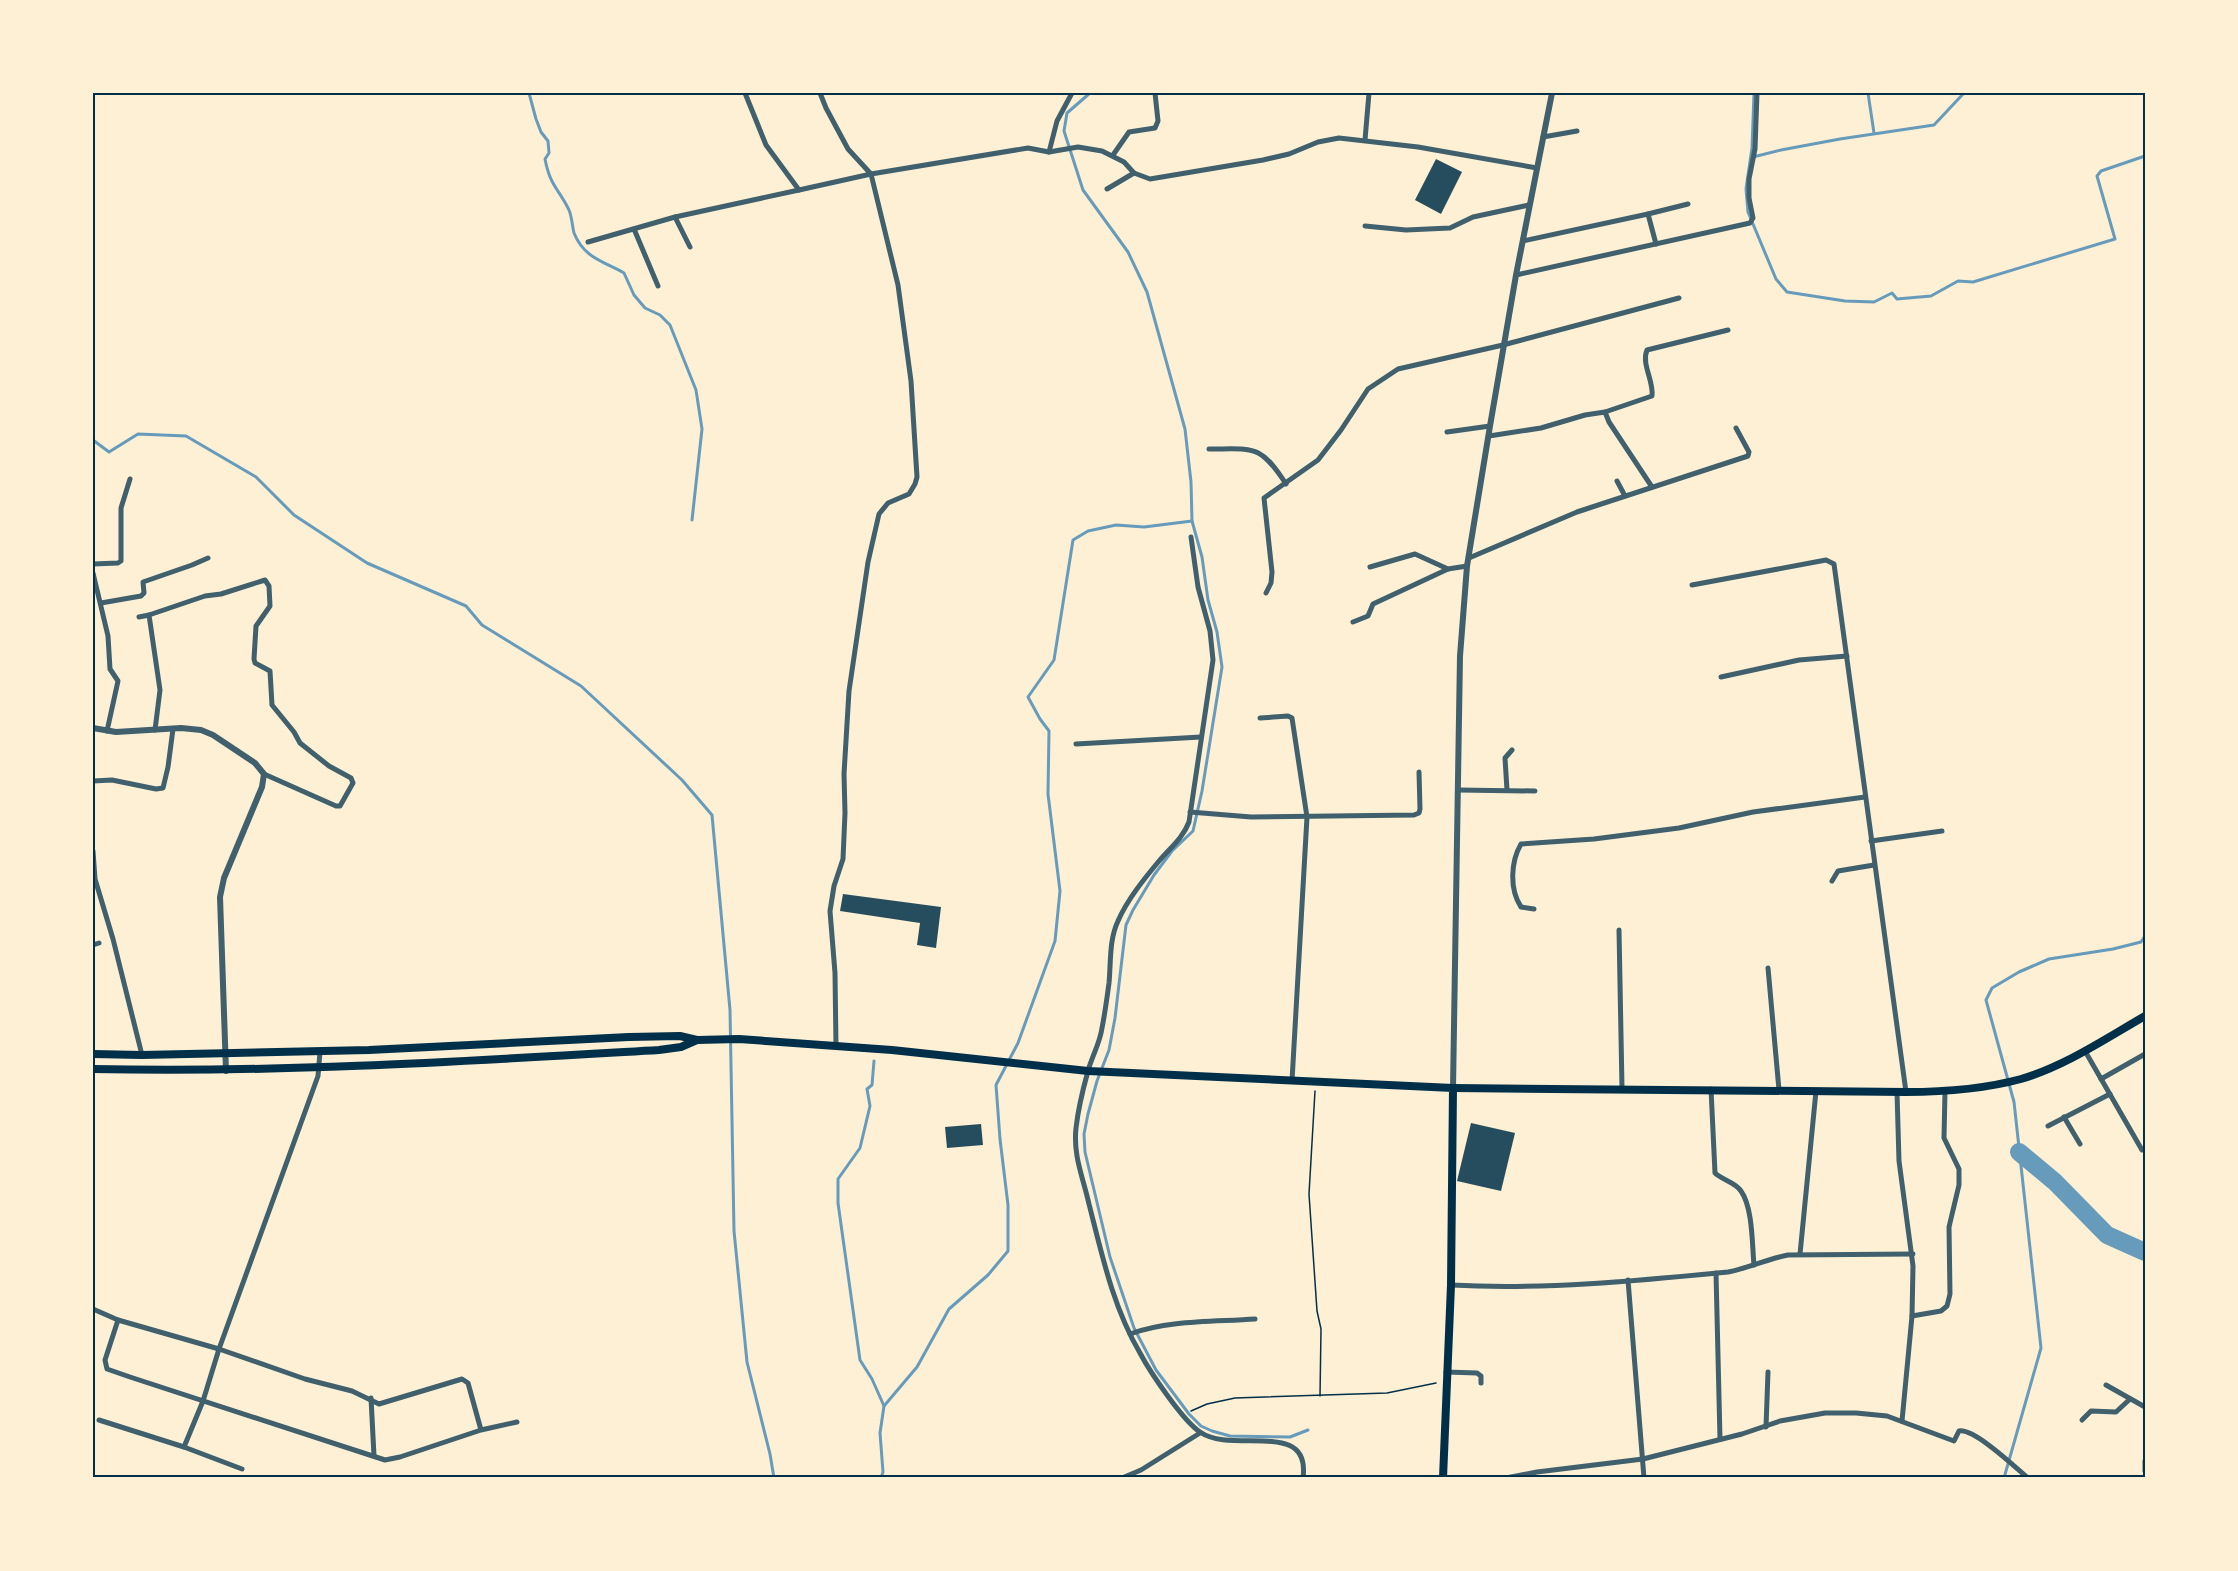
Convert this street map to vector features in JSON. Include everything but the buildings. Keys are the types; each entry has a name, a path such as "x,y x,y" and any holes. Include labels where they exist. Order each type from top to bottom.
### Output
{"main road":[{"path":"93,1069 226,1071 417,1064 659,1050 681,1047 697,1040 712,1038 836,1046 1091,1071 1453,1088 1945,1091 2021,1078 2085,1051 2145,1016"},
{"path":"93,1054 320,1052 629,1037 680,1036 697,1040"},
{"path":"1443,1478 1451,1285 1453,1088"}],"street":[{"path":"745,93 766,145 799,190"},
{"path":"820,93 848,149 872,174 898,285 911,381 917,477 909,494 888,502 879,514 868,562 849,691 844,774 843,860 834,886 830,911 835,973 836,1046"},
{"path":"1049,152 1057,121 1072,93"},
{"path":"1113,155 1129,132 1155,128 1158,122 1155,93"},
{"path":"1365,140 1369,93"},
{"path":"1453,1088 1460,656 1468,562 1503,345 1552,93"},
{"path":"1516,275 1750,223 1753,218 1749,198 1749,178 1755,148 1757,93"},
{"path":"1543,137 1577,131"},
{"path":"588,242 675,217 872,174 1028,147 1058,152 1070,148 1087,147 1113,155 1134,173 1150,179 1289,154 1329,139 1365,140 1418,147 1537,168"},
{"path":"1107,189 1134,173"},
{"path":"1523,241 1689,204"},
{"path":"1365,226 1406,230 1450,228 1473,216 1529,205"},
{"path":"1648,214 1656,244"},
{"path":"675,217 690,247"},
{"path":"634,229 658,285"},
{"path":"1266,593 1271,583 1272,572 1264,498 1324,454 1368,388 1386,375 1409,365 1503,345 1679,298"},
{"path":"1489,436 1541,428 1605,412 1652,396 1645,357 1647,350 1728,330"},
{"path":"1605,412 1609,422 1652,487"},
{"path":"1447,432 1490,426"},
{"path":"1353,622 1368,616 1372,604 1577,512 1748,456 1749,452 1736,428"},
{"path":"1209,449 1246,449 1261,452 1286,484"},
{"path":"93,564 121,561 121,508 130,478"},
{"path":"1617,481 1625,496"},
{"path":"1191,537 1198,587 1210,631 1213,660 1192,812 1179,840 1159,860 1118,921 1112,943 1102,1031 1076,1127 1076,1158 1109,1283 1140,1354 1200,1433 1210,1438 1229,1441 1288,1443 1299,1452 1303,1459 1303,1478"},
{"path":"1370,567 1415,554 1448,569"},
{"path":"101,603 141,596 144,593 143,582 207,558"},
{"path":"1692,585 1830,560 1835,569 1901,1092 1899,1161 1912,1254 1912,1316 1902,1421"},
{"path":"93,573 108,636 110,669 118,681 107,731"},
{"path":"93,728 107,731 193,728 213,735 255,763 264,774 336,806 340,806 353,783 351,778 329,766 300,743 272,705 270,670 255,663 254,659 256,626 270,606 267,581 262,580 220,594 205,596 139,617"},
{"path":"149,615 160,690 155,730"},
{"path":"1721,677 1799,660 1847,656"},
{"path":"1260,718 1288,716 1292,718 1307,816 1292,1081"},
{"path":"93,781 112,780 156,789 163,788 173,729"},
{"path":"1076,744 1201,737"},
{"path":"1507,790 1505,758 1512,750"},
{"path":"1192,812 1251,817 1417,815 1420,809 1419,772"},
{"path":"226,1071 221,890 262,787 264,774"},
{"path":"1458,790 1535,791"},
{"path":"1534,909 1521,907 1516,900 1514,856 1521,844 1594,839 1679,828 1764,810 1865,797"},
{"path":"1871,841 1942,831"},
{"path":"93,851 95,879 128,995 142,1055"},
{"path":"1832,881 1838,871 1874,865"},
{"path":"1619,930 1622,1088"},
{"path":"1768,968 1779,1090"},
{"path":"2085,1051 2142,1150"},
{"path":"184,1447 320,1067 320,1052"},
{"path":"2101,1078 2145,1054"},
{"path":"1711,1089 1714,1173 1741,1190 1746,1201 1754,1265"},
{"path":"1800,1254 1816,1091"},
{"path":"1912,1316 1941,1311 1947,1306 1950,1294 1949,1227 1959,1185 1959,1169 1944,1138 1945,1091"},
{"path":"2048,1126 2110,1094"},
{"path":"2064,1117 2080,1144"},
{"path":"1451,1285 1516,1286 1716,1273 1747,1268 1788,1255 1800,1254 1912,1254"},
{"path":"1716,1273 1720,1439"},
{"path":"1628,1280 1644,1478"},
{"path":"93,1309 118,1320 352,1391 381,1404 462,1379 468,1383 481,1430"},
{"path":"1131,1333 1211,1321 1255,1319"},
{"path":"118,1320 104,1362 107,1369 379,1459 393,1459 481,1430 517,1422"},
{"path":"1446,1371 1477,1373 1481,1383"},
{"path":"1766,1427 1768,1372"},
{"path":"2106,1385 2145,1407"},
{"path":"371,1398 374,1456"},
{"path":"2082,1420 2091,1411 2116,1412 2130,1399"},
{"path":"1506,1478 1537,1472 1643,1460 1795,1417 1826,1413 1872,1414 1902,1421 1954,1441 1959,1431 1966,1431 1978,1437 2028,1478"},
{"path":"99,1420 184,1447 242,1469"},
{"path":"1122,1478 1141,1470 1200,1433"},
{"path":"2145,1461 2145,1471"}],"path":[{"path":"1315,1082 1313,1151 1309,1185 1321,1329 1320,1396"},
{"path":"1187,1413 1207,1404 1234,1398 1387,1393 1446,1381"}],"waterway":[{"path":"529,93 541,132 548,141 549,153 545,159 549,175 569,210 578,241 595,258 624,273 634,295 645,308 660,315 670,325 696,390 702,429 692,520"},
{"path":"1090,93 1067,113 1064,131 1083,190 1128,252 1147,292 1185,429 1191,482 1192,521 1202,557 1222,667 1202,791 1193,831 1172,851 1154,875 1126,925 1115,1018 1109,1050 1088,1114 1084,1134 1085,1152 1110,1257 1134,1328 1156,1370 1189,1414 1201,1426 1230,1436 1290,1437 1308,1430"},
{"path":"1754,93 1752,148 1746,189 1748,212 1776,279 1787,292 1845,301 1874,302 1892,293 1897,299 1931,296 1958,281 1973,282 2115,239 2097,176 2101,171 2145,156"},
{"path":"1868,93 1874,133"},
{"path":"1753,157 1840,139 1934,125 1964,93"},
{"path":"93,440 109,452 138,434 186,436 256,477 294,515 367,563 466,606 482,625 581,686 682,780 712,815 730,1010 734,1231 747,1362 774,1478"},
{"path":"881,1478 883,1472 880,1433 884,1406 917,1367 949,1309 988,1275 1008,1251 1008,1205 996,1085 1018,1043 1055,941 1060,891 1048,794 1049,731 1028,697 1054,660 1073,540 1088,531 1116,525 1144,527 1192,521"},
{"path":"2004,1478 2041,1348 2014,1102 1986,1000 1992,988 2019,972 2049,959 2113,949 2141,942 2145,936"},
{"path":"874,1061 872,1085 867,1089 870,1106 860,1148 838,1179 838,1203 860,1360 872,1379 884,1406"},
{"path":"2019,1152 2055,1182 2107,1235 2145,1252"}]}
